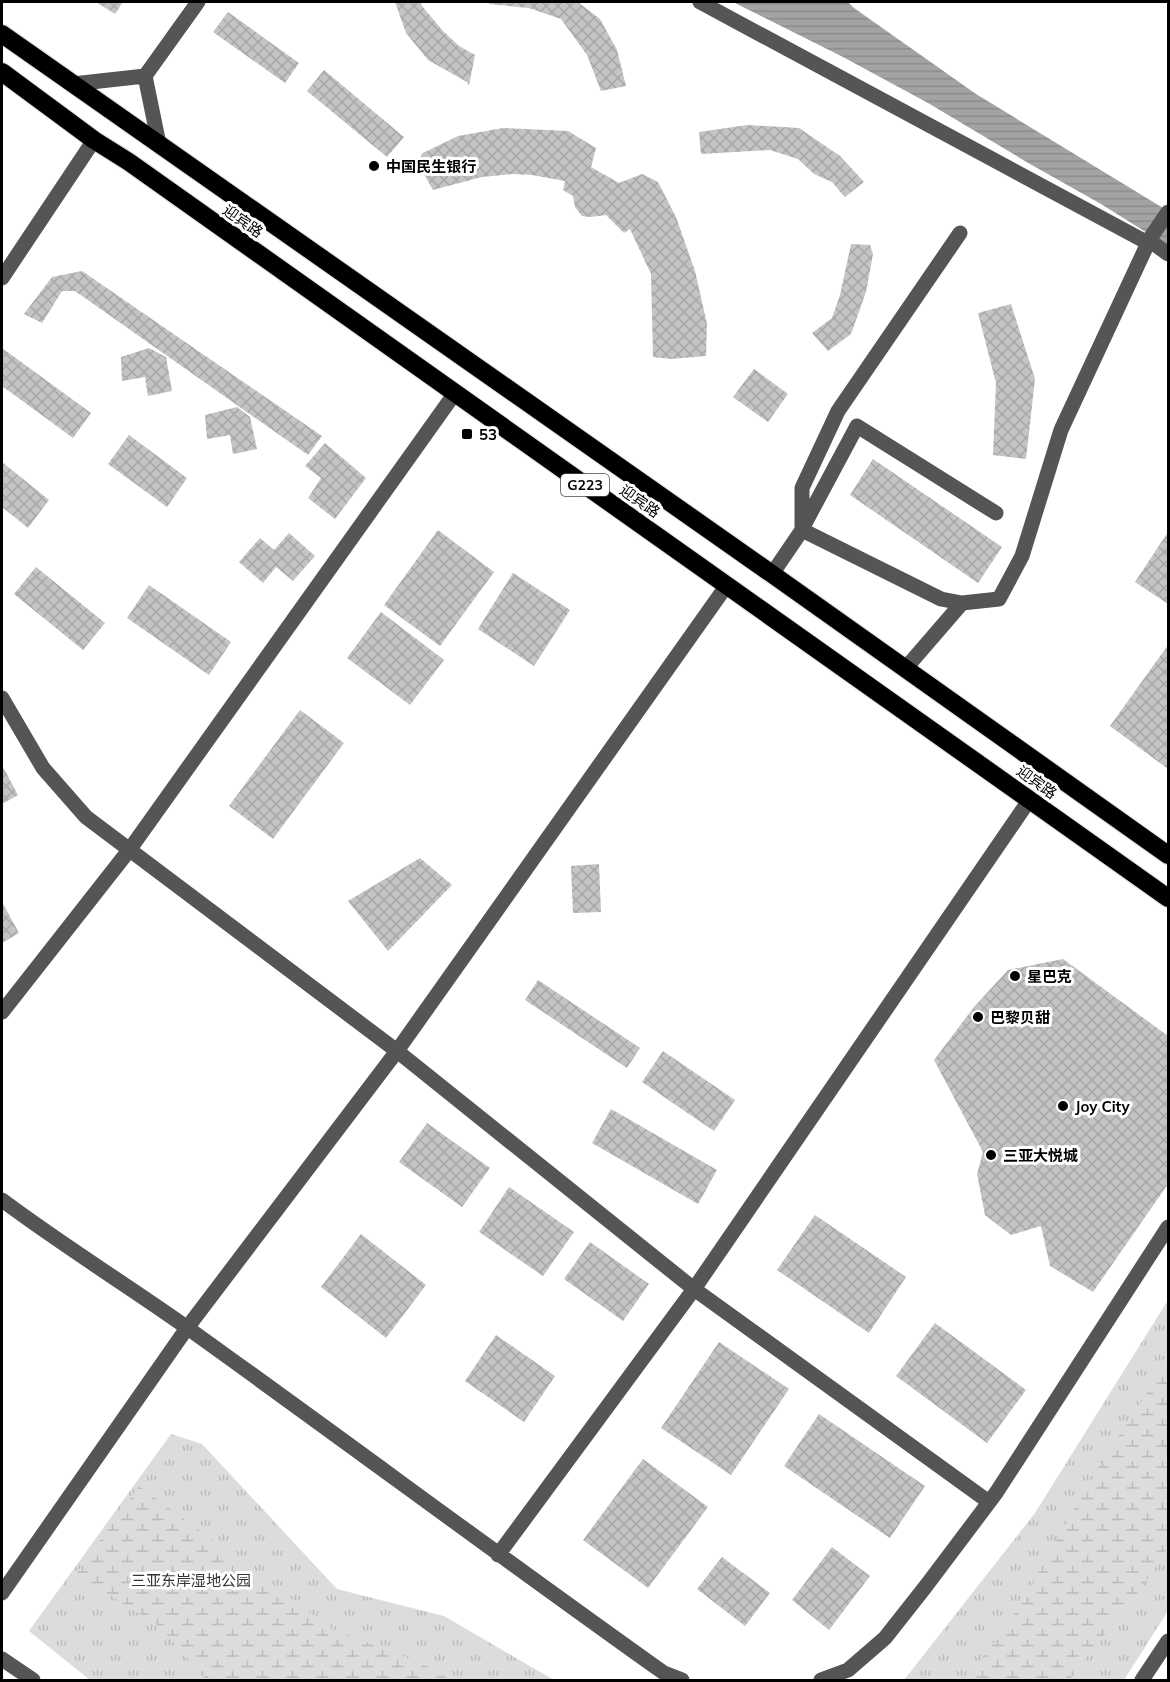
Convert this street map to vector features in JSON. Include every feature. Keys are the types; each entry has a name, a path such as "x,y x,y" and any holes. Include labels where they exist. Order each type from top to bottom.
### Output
{"highway":[{"name":"迎宾路","path":"2,34 1168,855"},
{"name":"迎宾路","path":"2,72 94,140 129,162 1168,898"},
{"path":"236,238 255,211"}],"street":[{"path":"159,144 145,76 198,2"},
{"path":"700,2 1168,254"},
{"path":"73,84 145,76"},
{"path":"2,278 94,140"},
{"path":"802,530 941,599 962,603 999,599 1022,556 1061,430 1148,242 1168,212"},
{"path":"802,530 802,488 838,411 960,232"},
{"path":"2,1012 130,849 455,393"},
{"path":"838,411 857,426 996,513"},
{"path":"772,574 802,530 857,426"},
{"path":"2,1593 187,1328 397,1051 727,585"},
{"path":"905,669 962,603"},
{"path":"2,698 43,768 86,817 397,1051 694,1289 989,1502"},
{"path":"498,1555 694,1289 1030,799"},
{"path":"2,1200 187,1328 664,1673 682,1680"},
{"path":"822,1680 848,1670 885,1638 989,1502 1168,1227"},
{"path":"1142,1680 1168,1641"},
{"path":"2,1659 33,1680"}],"green space":[{"path":"1168,1300 1168,1611 1124,1680 904,1680 1035,1513"},
{"path":"1168,1361 1168,1547 1145,1583 1069,1680 967,1680 1015,1613 1099,1466"},
{"name":"三亚东岸湿地公园","path":"171,1434 202,1444 337,1589 444,1616 554,1680 90,1680 29,1631"},
{"path":"139,1486 332,1629 423,1664 451,1680 207,1680 159,1626 76,1574"}],"shaded area":[{"path":"733,2 848,2 976,94 1168,211 1168,246 928,103"}],"building":[{"path":"96,2 123,2 115,14"},
{"path":"395,2 421,2 443,31 459,46 475,55 469,85 428,60 406,33"},
{"path":"490,2 578,2 600,19 617,50 626,86 601,91 587,55 561,19 529,8 489,4"},
{"path":"228,12 299,63 285,83 213,32"},
{"path":"324,70 404,137 387,157 307,91"},
{"path":"747,125 799,128 840,156 864,182 845,197 832,182 814,174 798,159 770,150 701,154 699,132"},
{"path":"503,128 568,131 596,148 591,167 619,183 642,174 658,182 676,217 695,271 707,324 706,356 670,359 653,357 651,274 630,229 624,233 606,215 582,216 575,207 573,196 563,190 565,181 512,174 482,177 433,190 417,162 423,153 458,136"},
{"path":"851,244 870,245 873,254 866,292 851,334 828,351 812,333 832,318 840,295"},
{"path":"82,271 322,436 308,455 75,291 62,291 42,323 24,314 52,277"},
{"path":"1011,304 1035,379 1026,459 993,455 996,383 978,313"},
{"path":"2,348 91,413 73,438 2,386"},
{"path":"149,348 166,357 172,391 148,396 145,377 122,381 121,357"},
{"path":"754,369 788,394 768,422 733,397"},
{"path":"237,407 250,417 257,449 233,454 230,435 207,439 205,415"},
{"path":"129,435 187,478 167,507 108,464"},
{"path":"325,443 366,478 335,519 308,498 321,478 305,466"},
{"path":"873,459 1002,547 978,583 850,495"},
{"path":"2,462 49,500 28,528 2,507"},
{"path":"438,530 494,572 440,646 384,605"},
{"path":"1168,532 1168,604 1135,582"},
{"path":"289,533 315,556 293,581 276,567 263,583 239,562 260,538 274,550"},
{"path":"36,567 105,623 83,650 14,594"},
{"path":"513,573 570,610 534,666 478,629"},
{"path":"149,585 231,642 209,675 127,618"},
{"path":"381,612 444,660 410,705 347,658"},
{"path":"1168,645 1168,769 1110,726"},
{"path":"300,710 344,743 273,839 229,806"},
{"path":"2,765 18,795 2,804"},
{"path":"420,858 452,885 388,951 348,901"},
{"path":"599,864 601,912 573,913 571,866"},
{"path":"2,902 19,933 2,943"},
{"name":"Joy City","path":"1063,959 1168,1036 1168,1184 1093,1292 1050,1266 1041,1226 1011,1235 985,1215 977,1174 983,1152 934,1060 974,1007 1008,970"},
{"path":"538,980 640,1048 627,1068 525,1000"},
{"path":"663,1051 735,1100 714,1131 642,1082"},
{"path":"611,1109 717,1170 698,1204 592,1143"},
{"path":"427,1123 490,1168 462,1207 399,1162"},
{"path":"509,1187 574,1232 543,1276 479,1232"},
{"path":"815,1215 906,1277 869,1333 777,1270"},
{"path":"361,1234 426,1285 386,1338 321,1287"},
{"path":"590,1242 649,1284 623,1321 564,1279"},
{"path":"935,1323 1026,1390 987,1443 896,1376"},
{"path":"496,1335 555,1376 524,1422 465,1381"},
{"path":"719,1342 789,1389 731,1475 661,1428"},
{"path":"819,1414 925,1486 890,1538 784,1466"},
{"path":"643,1459 708,1507 648,1588 583,1540"},
{"path":"832,1547 870,1576 829,1630 792,1600"},
{"path":"722,1557 770,1593 745,1626 697,1589"}],"place":[{"name":"中国民生银行","path":"374,166"},
{"name":"53","path":"467,434"},
{"name":"星巴克","path":"1015,976"},
{"name":"巴黎贝甜","path":"978,1017"},
{"name":"Joy City","path":"1063,1106"},
{"name":"三亚大悦城","path":"991,1155"}]}
